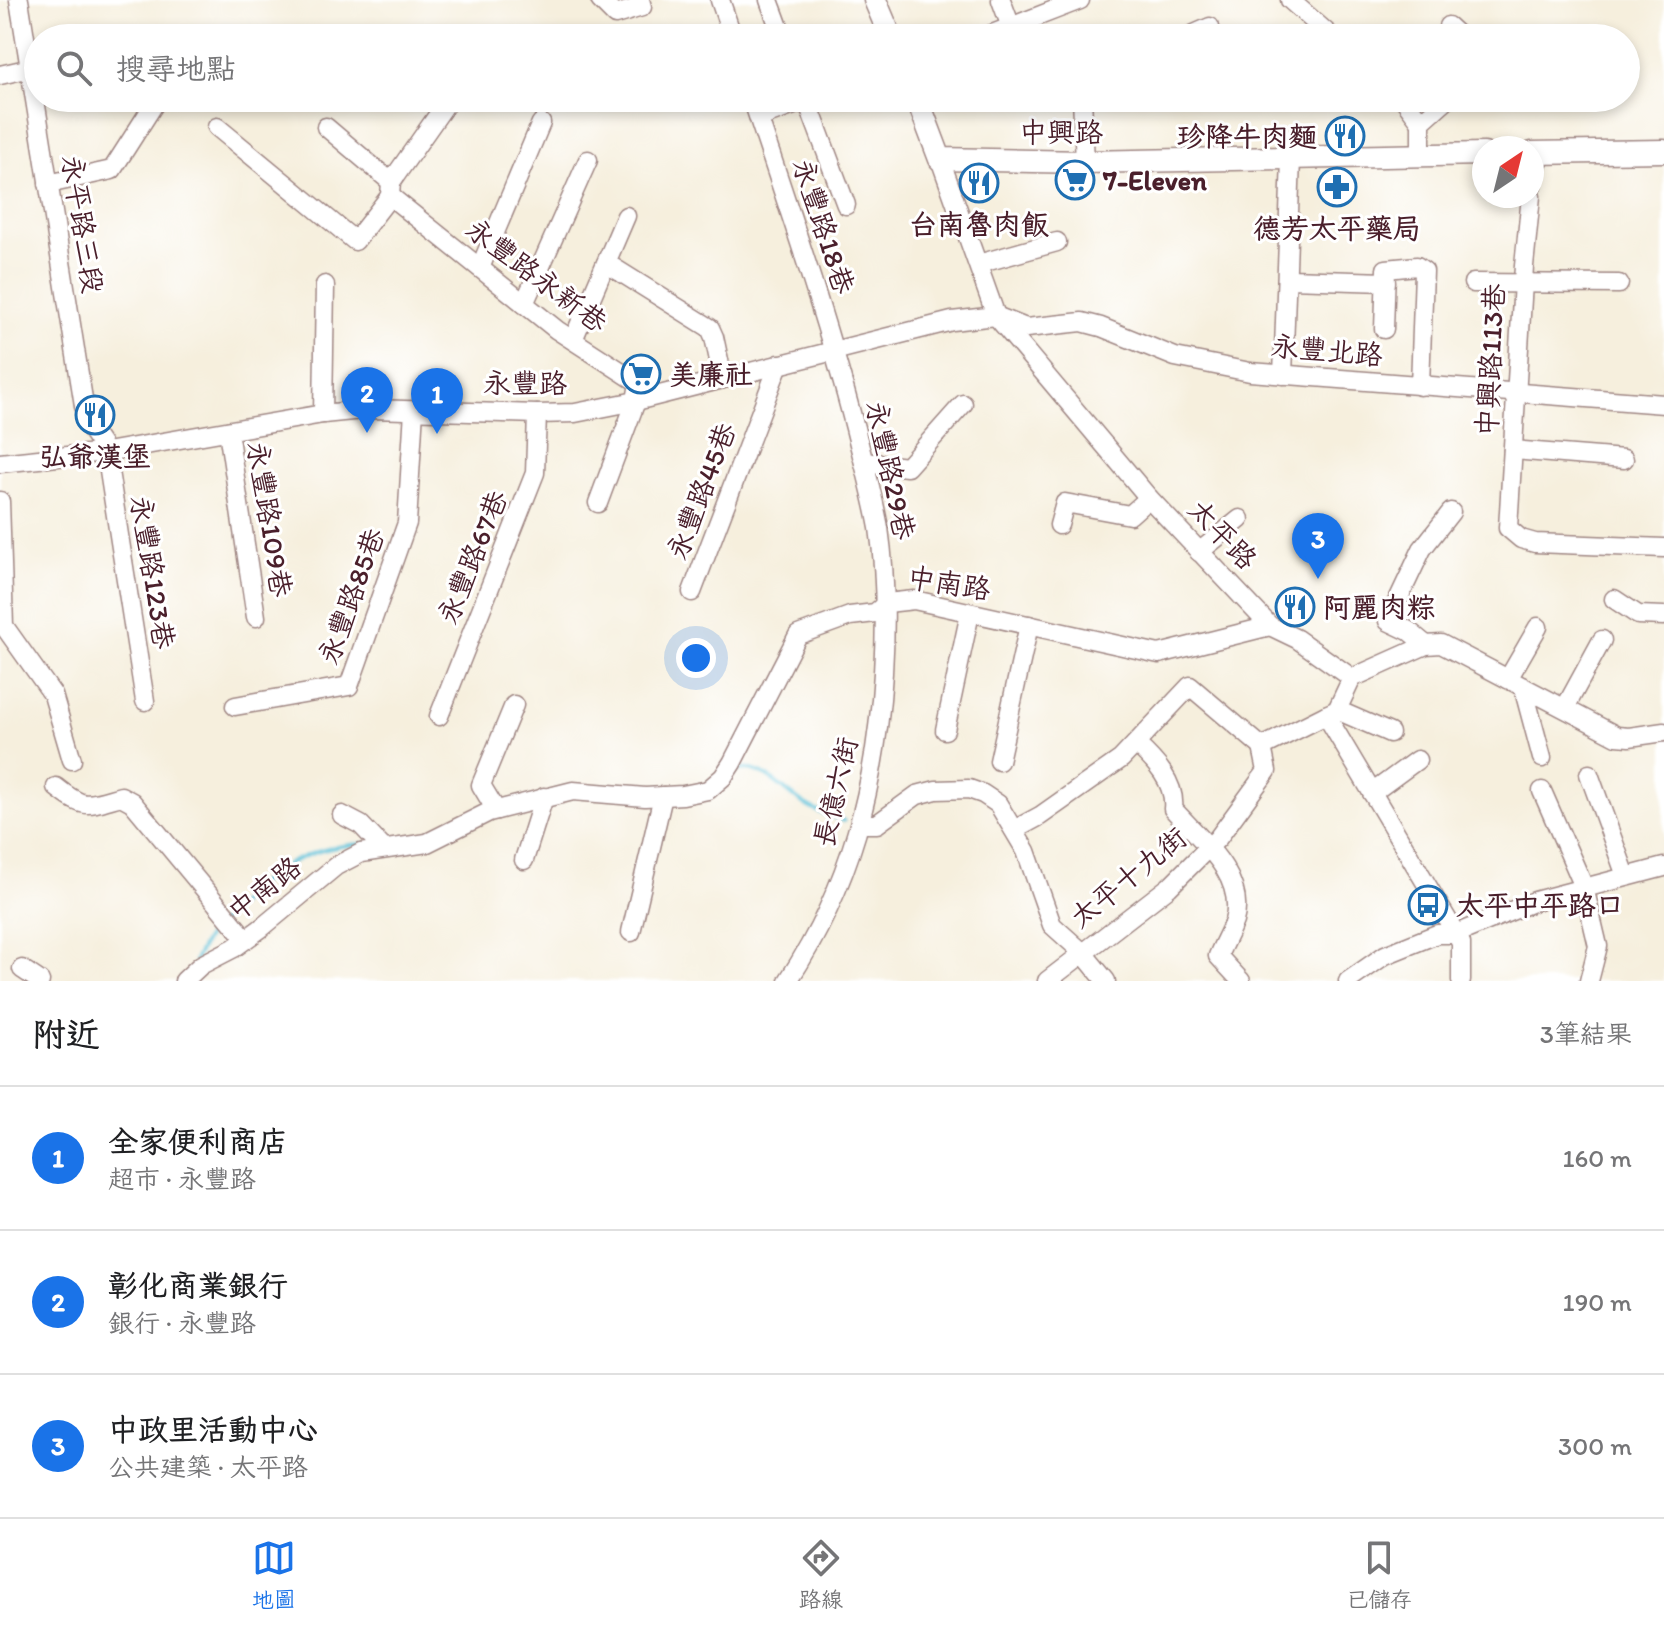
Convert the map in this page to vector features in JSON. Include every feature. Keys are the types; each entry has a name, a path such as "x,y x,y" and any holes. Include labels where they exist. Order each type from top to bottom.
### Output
{"main road":[{"path":"875,0 885,24"},
{"name":"太平路","path":"922,112 940,159"},
{"path":"1544,153 1664,151"},
{"name":"中興路","path":"940,159 1085,162 1472,154"}],"street":[{"name":"永平路三段","path":"19,0 24,28"},
{"path":"600,0 615,15 642,7 640,0"},
{"path":"720,0 728,24"},
{"path":"769,0 778,24"},
{"path":"1001,0 1010,24"},
{"path":"1019,24 1080,0"},
{"path":"1290,0 1317,24"},
{"path":"0,75 24,70"},
{"name":"永平路三段","path":"37,112 87,424 106,452"},
{"path":"48,184 112,170 149,112"},
{"path":"217,127 355,241 441,112"},
{"name":"永豐路18巷","path":"757,112 835,351"},
{"path":"759,118 775,112"},
{"path":"814,112 846,205"},
{"path":"1083,112 1085,162"},
{"path":"1414,112 1421,122 1421,156"},
{"path":"1421,122 1432,112"},
{"path":"480,268 541,123"},
{"name":"永豐路永新巷","path":"326,127 390,189 524,304 639,383 636,401"},
{"name":"太平路","path":"940,159 996,316 1149,498 1270,626 1297,639 1352,678"},
{"path":"1283,375 1289,279 1291,159"},
{"path":"524,304 588,160"},
{"name":"中興路113巷","path":"1530,208 1508,528 1521,539 1535,543 1664,548"},
{"path":"573,340 626,216"},
{"path":"978,264 1057,242"},
{"path":"606,263 710,328 723,379"},
{"path":"1289,279 1386,276 1417,266 1424,271 1420,386"},
{"path":"1384,329 1386,276"},
{"path":"1473,283 1619,284"},
{"path":"323,414 325,285"},
{"name":"永豐路","path":"0,463 106,452 323,414 372,409 575,413 636,401 952,321 996,316"},
{"name":"永豐北路","path":"996,316 1026,328 1082,322 1175,357 1222,368 1664,404"},
{"name":"永豐路29巷","path":"835,351 879,528 887,603"},
{"name":"永豐路45巷","path":"692,592 779,364"},
{"path":"598,503 636,401"},
{"path":"864,462 907,467 963,404"},
{"name":"永豐路85巷","path":"235,706 349,686 407,523 414,410"},
{"name":"永豐路67巷","path":"439,716 535,473 537,414"},
{"name":"永豐路109巷","path":"228,431 256,617"},
{"path":"1513,450 1624,459"},
{"name":"永豐路123巷","path":"106,452 145,701"},
{"path":"1059,525 1065,503 1130,515 1149,498"},
{"path":"0,501 4,626 53,695 72,760"},
{"path":"1426,645 1409,631 1388,621 1422,549 1451,512"},
{"path":"1199,552 1240,519"},
{"path":"1614,599 1638,615 1664,616"},
{"name":"中南路","path":"184,981 201,965 234,948 336,866 361,853 372,836 427,843 475,817 573,791 663,796 708,790 723,777 798,635 850,616 875,613 887,603 914,600 1159,654 1270,626"},
{"name":"長億六街","path":"788,981 816,936 861,824 879,726 887,603"},
{"path":"945,730 970,613"},
{"path":"999,761 1029,625"},
{"path":"1538,627 1516,683 1542,758"},
{"path":"1565,708 1602,640"},
{"path":"1014,830 1112,767 1190,686 1262,747 1332,712 1352,678 1426,645 1441,644 1617,736 1664,732"},
{"path":"496,810 481,785 514,705"},
{"path":"1332,712 1390,733"},
{"path":"1332,712 1372,793 1461,943 1461,981"},
{"path":"1136,744 1154,761 1175,795 1173,809 1229,875 1235,898 1235,919 1218,956 1241,981"},
{"name":"太平十九街","path":"1047,981 1169,887 1208,849 1267,771 1262,747"},
{"path":"1372,793 1417,760"},
{"path":"1589,774 1626,876"},
{"path":"56,787 76,803 126,797 245,938"},
{"path":"861,824 877,824 917,795 936,790 969,789 983,794 998,804 1026,851 1052,925 1082,952 1106,981"},
{"path":"1542,791 1584,887 1598,946 1589,981"},
{"path":"631,932 663,796"},
{"path":"524,860 544,797"},
{"path":"342,815 372,836"},
{"path":"1348,981 1385,955 1437,934 1456,934 1535,901 1664,867"},
{"path":"22,969 40,981"}],"waterway":[{"path":"734,772 743,769 763,774 807,806 844,821"},
{"path":"231,913 262,882 294,861 328,849 364,844"},
{"path":"195,960 209,933 224,919"}],"place":[{"name":"珍降牛肉麵","path":"1345,136"},
{"name":"7-Eleven","path":"1075,180"},
{"name":"台南魯肉飯","path":"979,183"},
{"name":"德芳太平藥局","path":"1337,187"},
{"name":"美廉社","path":"641,374"},
{"name":"弘爺漢堡","path":"95,415"},
{"name":"彰化商業銀行","path":"367,433"},
{"name":"全家便利商店","path":"437,434"},
{"name":"中政里活動中心","path":"1318,579"},
{"name":"阿麗肉粽","path":"1295,607"},
{"name":"太平中平路口","path":"1428,905"}]}
